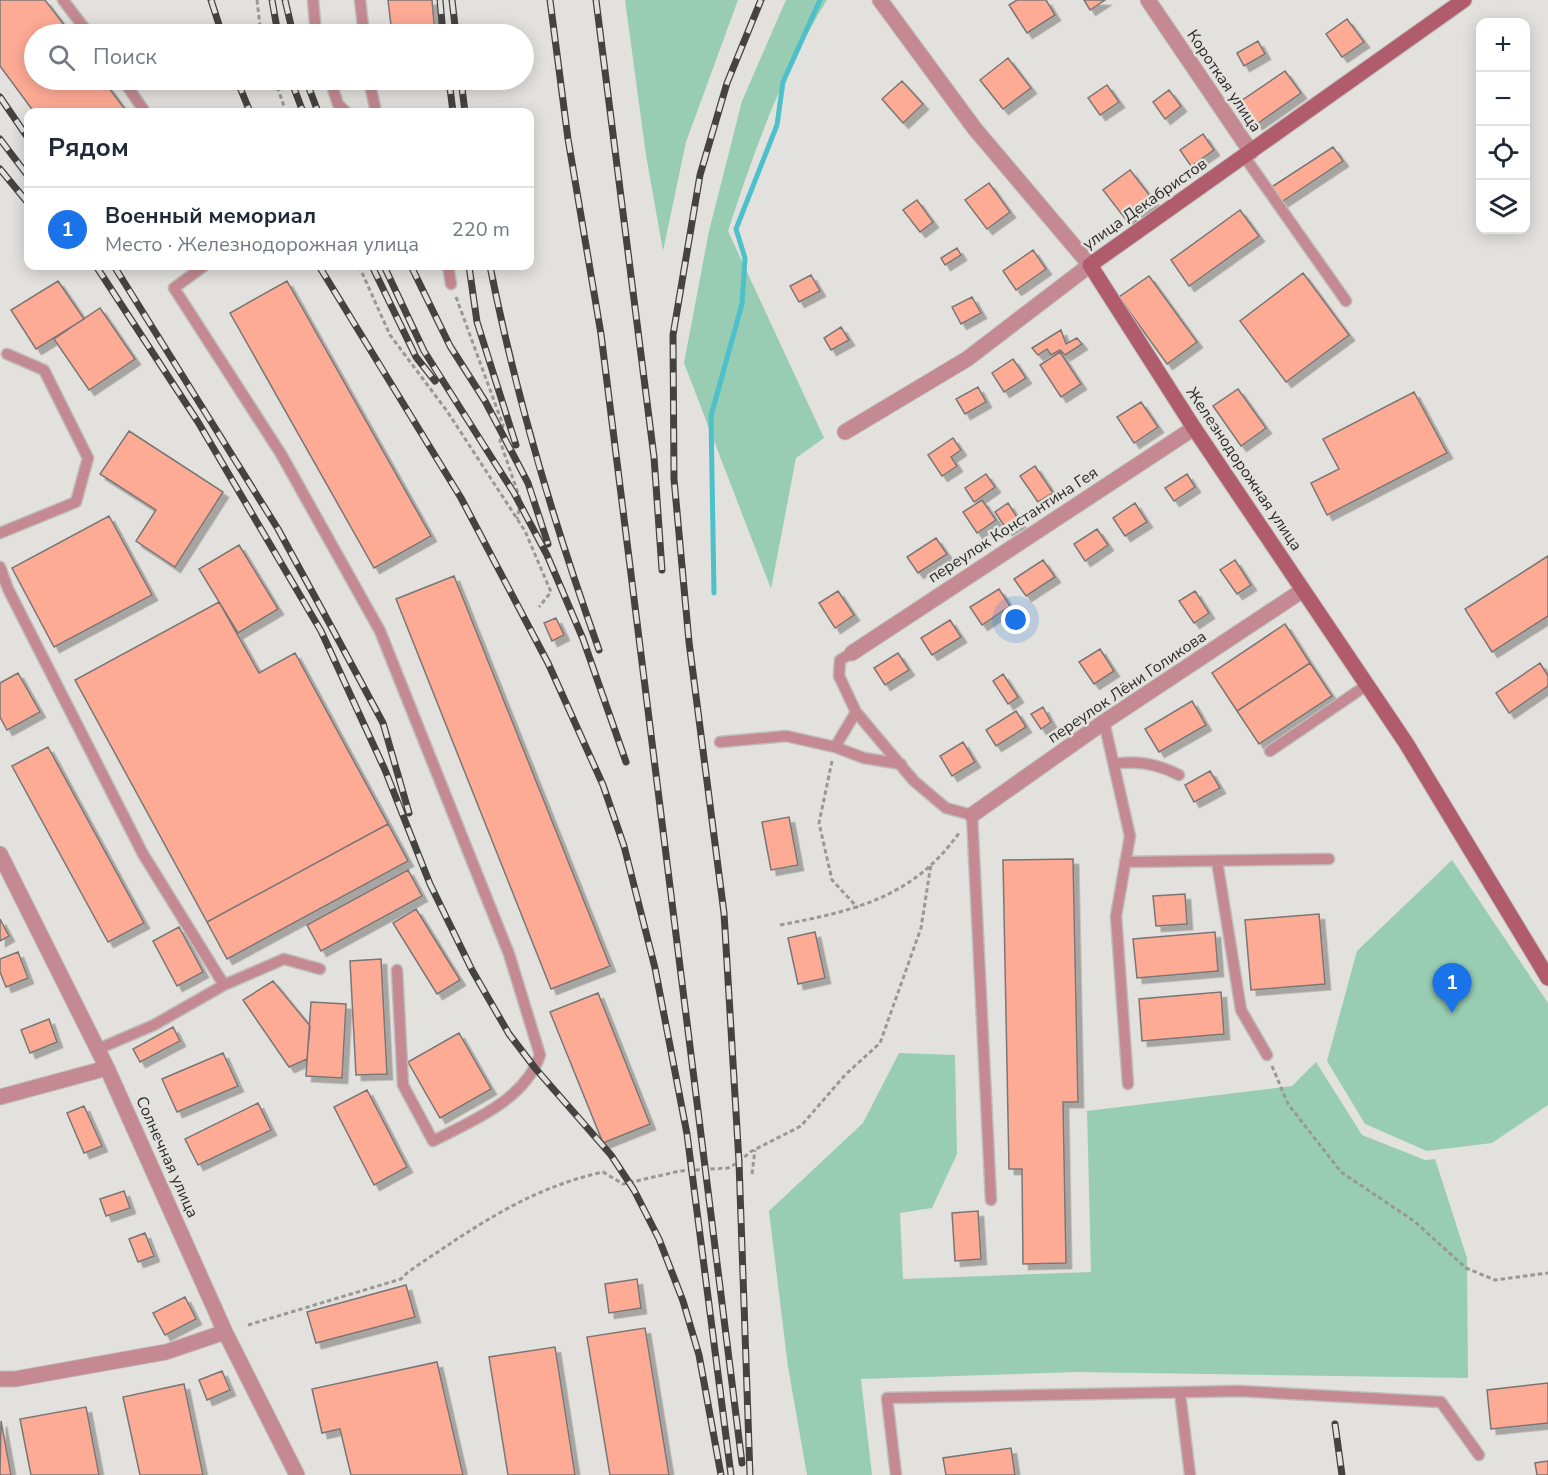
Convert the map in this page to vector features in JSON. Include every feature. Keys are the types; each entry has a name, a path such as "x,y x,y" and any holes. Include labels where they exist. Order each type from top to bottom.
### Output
{"street":[{"name":"Железнодорожная улица","path":"880,0 975,129 1090,265 1194,428 1406,743 1548,978"},
{"name":"Короткая улица","path":"1148,0 1247,154"},
{"name":"улица Декабристов","path":"845,432 967,359 1090,265 1464,0"},
{"name":"переулок Константина Гея","path":"852,653 1194,428"},
{"name":"переулок Лёни Голикова","path":"972,815 1104,722 1303,590"},
{"name":"Солнечная улица","path":"0,854 98,1049 225,1332 297,1475"},
{"path":"0,1097 107,1068"},
{"path":"0,1379 15,1379 166,1352 225,1332"}],"lane":[{"path":"63,0 81,24"},
{"path":"313,0 315,24"},
{"path":"360,0 363,24"},
{"path":"130,90 142,108"},
{"path":"333,90 338,104 342,108"},
{"path":"371,90 375,108"},
{"path":"1247,154 1346,301"},
{"path":"199,270 174,288 281,454 380,631 509,954 540,1055 535,1068 497,1108 433,1141 403,1085 397,970"},
{"path":"449,270 451,284"},
{"path":"0,533 76,502 88,458 44,370 7,354"},
{"path":"0,567 8,589 143,854 224,985"},
{"path":"852,653 840,660 839,676 856,712 914,781 946,808 972,815 991,1200"},
{"path":"1270,751 1367,685"},
{"path":"835,747 856,712"},
{"path":"1104,722 1130,836 1116,916 1128,1084"},
{"path":"720,742 786,736 835,747 864,759 901,764"},
{"path":"1114,764 1133,760 1179,775"},
{"path":"1125,861 1329,860"},
{"path":"1217,861 1241,1010 1267,1055"},
{"path":"98,1049 154,1024 224,985 284,959 321,969"},
{"path":"896,1475 887,1398 1239,1392 1441,1402 1479,1455"},
{"path":"1180,1393 1190,1475"}],"path":[{"path":"257,0 260,24"},
{"path":"278,90 285,108"},
{"path":"361,270 390,335 447,411 517,519 552,592 539,607"},
{"path":"451,284 503,425 500,441 521,502 517,519"},
{"path":"835,747 819,823 832,880 858,908"},
{"path":"780,925 858,908 914,882 950,846 972,815"},
{"path":"248,1325 401,1279 502,1209 572,1180 603,1172 623,1184 680,1171 728,1168 755,1149 801,1126 845,1075 880,1043 921,928 931,864"},
{"path":"1267,1055 1288,1104 1341,1172 1414,1221 1466,1268 1495,1280 1548,1273"},
{"path":"752,1174 755,1149"}],"green space":[{"path":"625,0 738,0 686,142 663,251 646,155"},
{"path":"786,0 827,0 796,55 770,112 728,231 824,438 796,458 771,589 684,363 709,231 742,101"},
{"path":"1452,860 1548,1003 1548,1105 1492,1143 1427,1151 1365,1124 1327,1061 1357,951"},
{"path":"899,1053 955,1055 957,1154 932,1208 900,1213 903,1279 1091,1272 1087,1111 1292,1086 1316,1062 1362,1135 1425,1160 1435,1159 1467,1258 1468,1378 1077,1372 861,1379 872,1475 807,1475 788,1367 769,1211 863,1123"}],"building":[{"path":"0,0 45,0 63,24 24,24 24,90 110,90 124,108 31,108 0,66"},
{"path":"388,0 432,0 434,24 391,24"},
{"path":"1017,0 1046,0 1055,15 1027,33 1009,5"},
{"path":"1084,0 1105,0 1090,10"},
{"path":"1347,19 1364,42 1342,57 1326,34"},
{"path":"1258,41 1265,54 1244,66 1237,53"},
{"path":"1008,58 1031,88 1003,109 980,80"},
{"path":"1285,71 1301,93 1257,124 1241,101"},
{"path":"902,81 923,104 903,123 882,99"},
{"path":"1107,85 1119,102 1100,115 1088,98"},
{"path":"1169,90 1181,106 1165,119 1153,102"},
{"path":"1203,134 1214,150 1191,166 1180,150"},
{"path":"1333,147 1343,161 1280,203 1270,188"},
{"path":"1130,170 1154,201 1127,221 1103,190"},
{"path":"989,183 1010,212 987,229 965,200"},
{"path":"917,200 933,222 920,232 903,210"},
{"path":"1240,210 1259,236 1189,286 1171,260"},
{"path":"957,248 961,255 945,265 941,258"},
{"path":"1033,250 1046,269 1016,290 1003,271"},
{"path":"1303,273 1349,335 1286,382 1240,321"},
{"path":"811,275 820,291 799,302 790,286"},
{"path":"1149,276 1197,342 1167,364 1119,297"},
{"path":"58,281 84,319 36,349 11,310"},
{"path":"287,281 431,536 374,568 230,313"},
{"path":"972,297 981,313 961,324 952,307"},
{"path":"100,308 135,359 89,390 54,339"},
{"path":"841,327 849,340 831,350 824,338"},
{"path":"1061,330 1066,344 1077,338 1082,344 1065,355 1060,350 1051,355 1047,349 1038,355 1032,348"},
{"path":"1060,352 1081,384 1061,397 1040,365"},
{"path":"1013,359 1026,378 1004,392 992,373"},
{"path":"978,387 986,402 965,414 956,399"},
{"path":"1238,389 1266,428 1241,446 1213,406"},
{"path":"1414,392 1447,453 1327,515 1311,483 1339,469 1323,439"},
{"path":"1141,402 1158,427 1134,443 1117,417"},
{"path":"129,431 223,492 175,567 136,541 156,510 100,474"},
{"path":"953,438 961,450 951,457 957,466 942,476 928,455"},
{"path":"1035,466 1053,493 1038,502 1020,476"},
{"path":"986,474 995,487 974,502 965,488"},
{"path":"1187,474 1195,487 1174,501 1165,488"},
{"path":"982,500 996,520 977,533 963,512"},
{"path":"1008,503 1020,522 1007,530 995,512"},
{"path":"1135,503 1147,522 1125,536 1113,518"},
{"path":"109,516 152,595 54,647 12,568"},
{"path":"1097,529 1108,545 1085,561 1074,544"},
{"path":"936,538 947,554 918,573 907,557"},
{"path":"239,545 278,609 238,633 199,569"},
{"path":"1548,556 1548,616 1492,652 1465,609"},
{"path":"1043,560 1055,577 1026,596 1014,579"},
{"path":"1235,560 1251,585 1237,594 1220,570"},
{"path":"454,576 610,966 551,989 396,599"},
{"path":"999,589 1010,606 982,625 970,607"},
{"path":"838,591 854,615 835,628 819,603"},
{"path":"1195,591 1209,613 1194,623 1179,601"},
{"path":"219,602 259,673 295,653 388,824 207,922 75,680"},
{"path":"556,618 564,635 552,641 544,623"},
{"path":"950,620 961,637 932,655 921,638"},
{"path":"1285,624 1310,663 1237,711 1212,673"},
{"path":"1100,649 1114,671 1094,684 1079,662"},
{"path":"898,653 909,670 885,685 874,668"},
{"path":"1310,663 1332,696 1259,744 1237,711"},
{"path":"1540,663 1548,676 1548,686 1509,713 1496,693"},
{"path":"18,673 40,712 7,730 0,717 0,683"},
{"path":"1003,674 1018,697 1008,704 993,681"},
{"path":"1192,701 1206,725 1159,752 1145,729"},
{"path":"1043,707 1051,722 1041,729 1031,714"},
{"path":"1016,711 1026,727 996,746 986,730"},
{"path":"963,742 975,762 952,776 940,756"},
{"path":"48,747 144,923 108,942 12,766"},
{"path":"1210,771 1220,788 1194,802 1185,785"},
{"path":"789,817 798,865 771,870 762,822"},
{"path":"388,824 408,861 227,959 207,922"},
{"path":"1073,859 1078,1102 1063,1102 1066,1263 1023,1264 1022,1169 1009,1169 1003,860"},
{"path":"408,870 422,896 321,951 307,925"},
{"path":"1185,894 1187,924 1156,926 1153,896"},
{"path":"416,909 460,980 437,994 393,923"},
{"path":"1319,914 1325,984 1251,990 1245,920"},
{"path":"0,919 9,936 0,941"},
{"path":"179,927 203,972 177,986 153,941"},
{"path":"815,932 825,978 798,984 788,938"},
{"path":"1215,932 1218,971 1137,978 1133,939"},
{"path":"18,952 28,978 6,987 0,972 0,959"},
{"path":"381,959 387,1074 356,1075 350,961"},
{"path":"273,981 310,1026 307,1059 289,1067 243,1000"},
{"path":"1221,992 1224,1034 1142,1041 1139,999"},
{"path":"598,993 650,1124 603,1143 550,1012"},
{"path":"311,1002 346,1004 342,1078 306,1076"},
{"path":"49,1019 57,1042 30,1053 21,1030"},
{"path":"173,1027 180,1041 140,1062 133,1049"},
{"path":"459,1033 491,1089 440,1118 408,1062"},
{"path":"223,1053 238,1086 177,1112 162,1079"},
{"path":"367,1090 407,1167 374,1185 334,1107"},
{"path":"258,1103 271,1130 198,1165 185,1139"},
{"path":"84,1106 102,1146 84,1153 67,1113"},
{"path":"124,1191 130,1208 106,1216 100,1199"},
{"path":"978,1211 981,1259 955,1261 952,1213"},
{"path":"145,1233 154,1256 138,1262 129,1239"},
{"path":"637,1279 641,1308 609,1313 605,1284"},
{"path":"406,1285 415,1317 316,1343 307,1312"},
{"path":"185,1297 196,1319 165,1335 153,1313"},
{"path":"645,1328 669,1475 610,1475 587,1337"},
{"path":"555,1347 575,1475 508,1475 489,1357"},
{"path":"437,1362 463,1475 351,1475 340,1429 322,1433 312,1389"},
{"path":"222,1371 230,1390 207,1400 199,1380"},
{"path":"1548,1383 1548,1423 1491,1429 1487,1390"},
{"path":"184,1384 203,1475 140,1475 123,1397"},
{"path":"86,1407 99,1475 31,1475 20,1419"},
{"path":"1,1421 11,1475 0,1475"},
{"path":"1011,1448 1015,1475 946,1475 943,1458"},
{"path":"1548,1461 1548,1475 1537,1475 1535,1463"}],"waterway":[{"path":"714,593 711,416 742,304 745,258 736,229 777,125 783,82 820,0"}],"railway":[{"path":"211,0 219,24"},
{"path":"272,0 276,24"},
{"path":"285,0 291,24"},
{"path":"440,0 442,24"},
{"path":"452,0 455,24"},
{"path":"550,0 568,139 601,334 742,1463"},
{"path":"596,0 654,457 662,570"},
{"path":"750,1475 739,1162 724,913 689,642 674,479 673,335 700,175 727,83 761,0"},
{"path":"241,90 248,108"},
{"path":"295,90 302,108"},
{"path":"310,90 316,108"},
{"path":"450,90 452,108"},
{"path":"462,90 464,108"},
{"path":"0,97 24,132"},
{"path":"0,139 24,171"},
{"path":"0,169 24,198"},
{"path":"99,270 198,422 321,631 385,770 430,884 472,970 509,1034 535,1068 611,1155 634,1190 659,1239 683,1301 699,1355 721,1475"},
{"path":"116,270 278,529 333,630 383,723 409,813"},
{"path":"321,270 461,498 548,663 603,785 624,846 655,968 687,1134 731,1475"},
{"path":"374,270 416,357 435,381"},
{"path":"386,270 424,351 514,493 547,555 583,639 626,762"},
{"path":"413,270 450,346 485,401 528,483 548,544"},
{"path":"470,270 477,322 516,445"},
{"path":"491,270 537,460 599,650"},
{"path":"1335,1424 1342,1475"}],"place":[{"name":"Военный мемориал","path":"1452,1013"}]}
